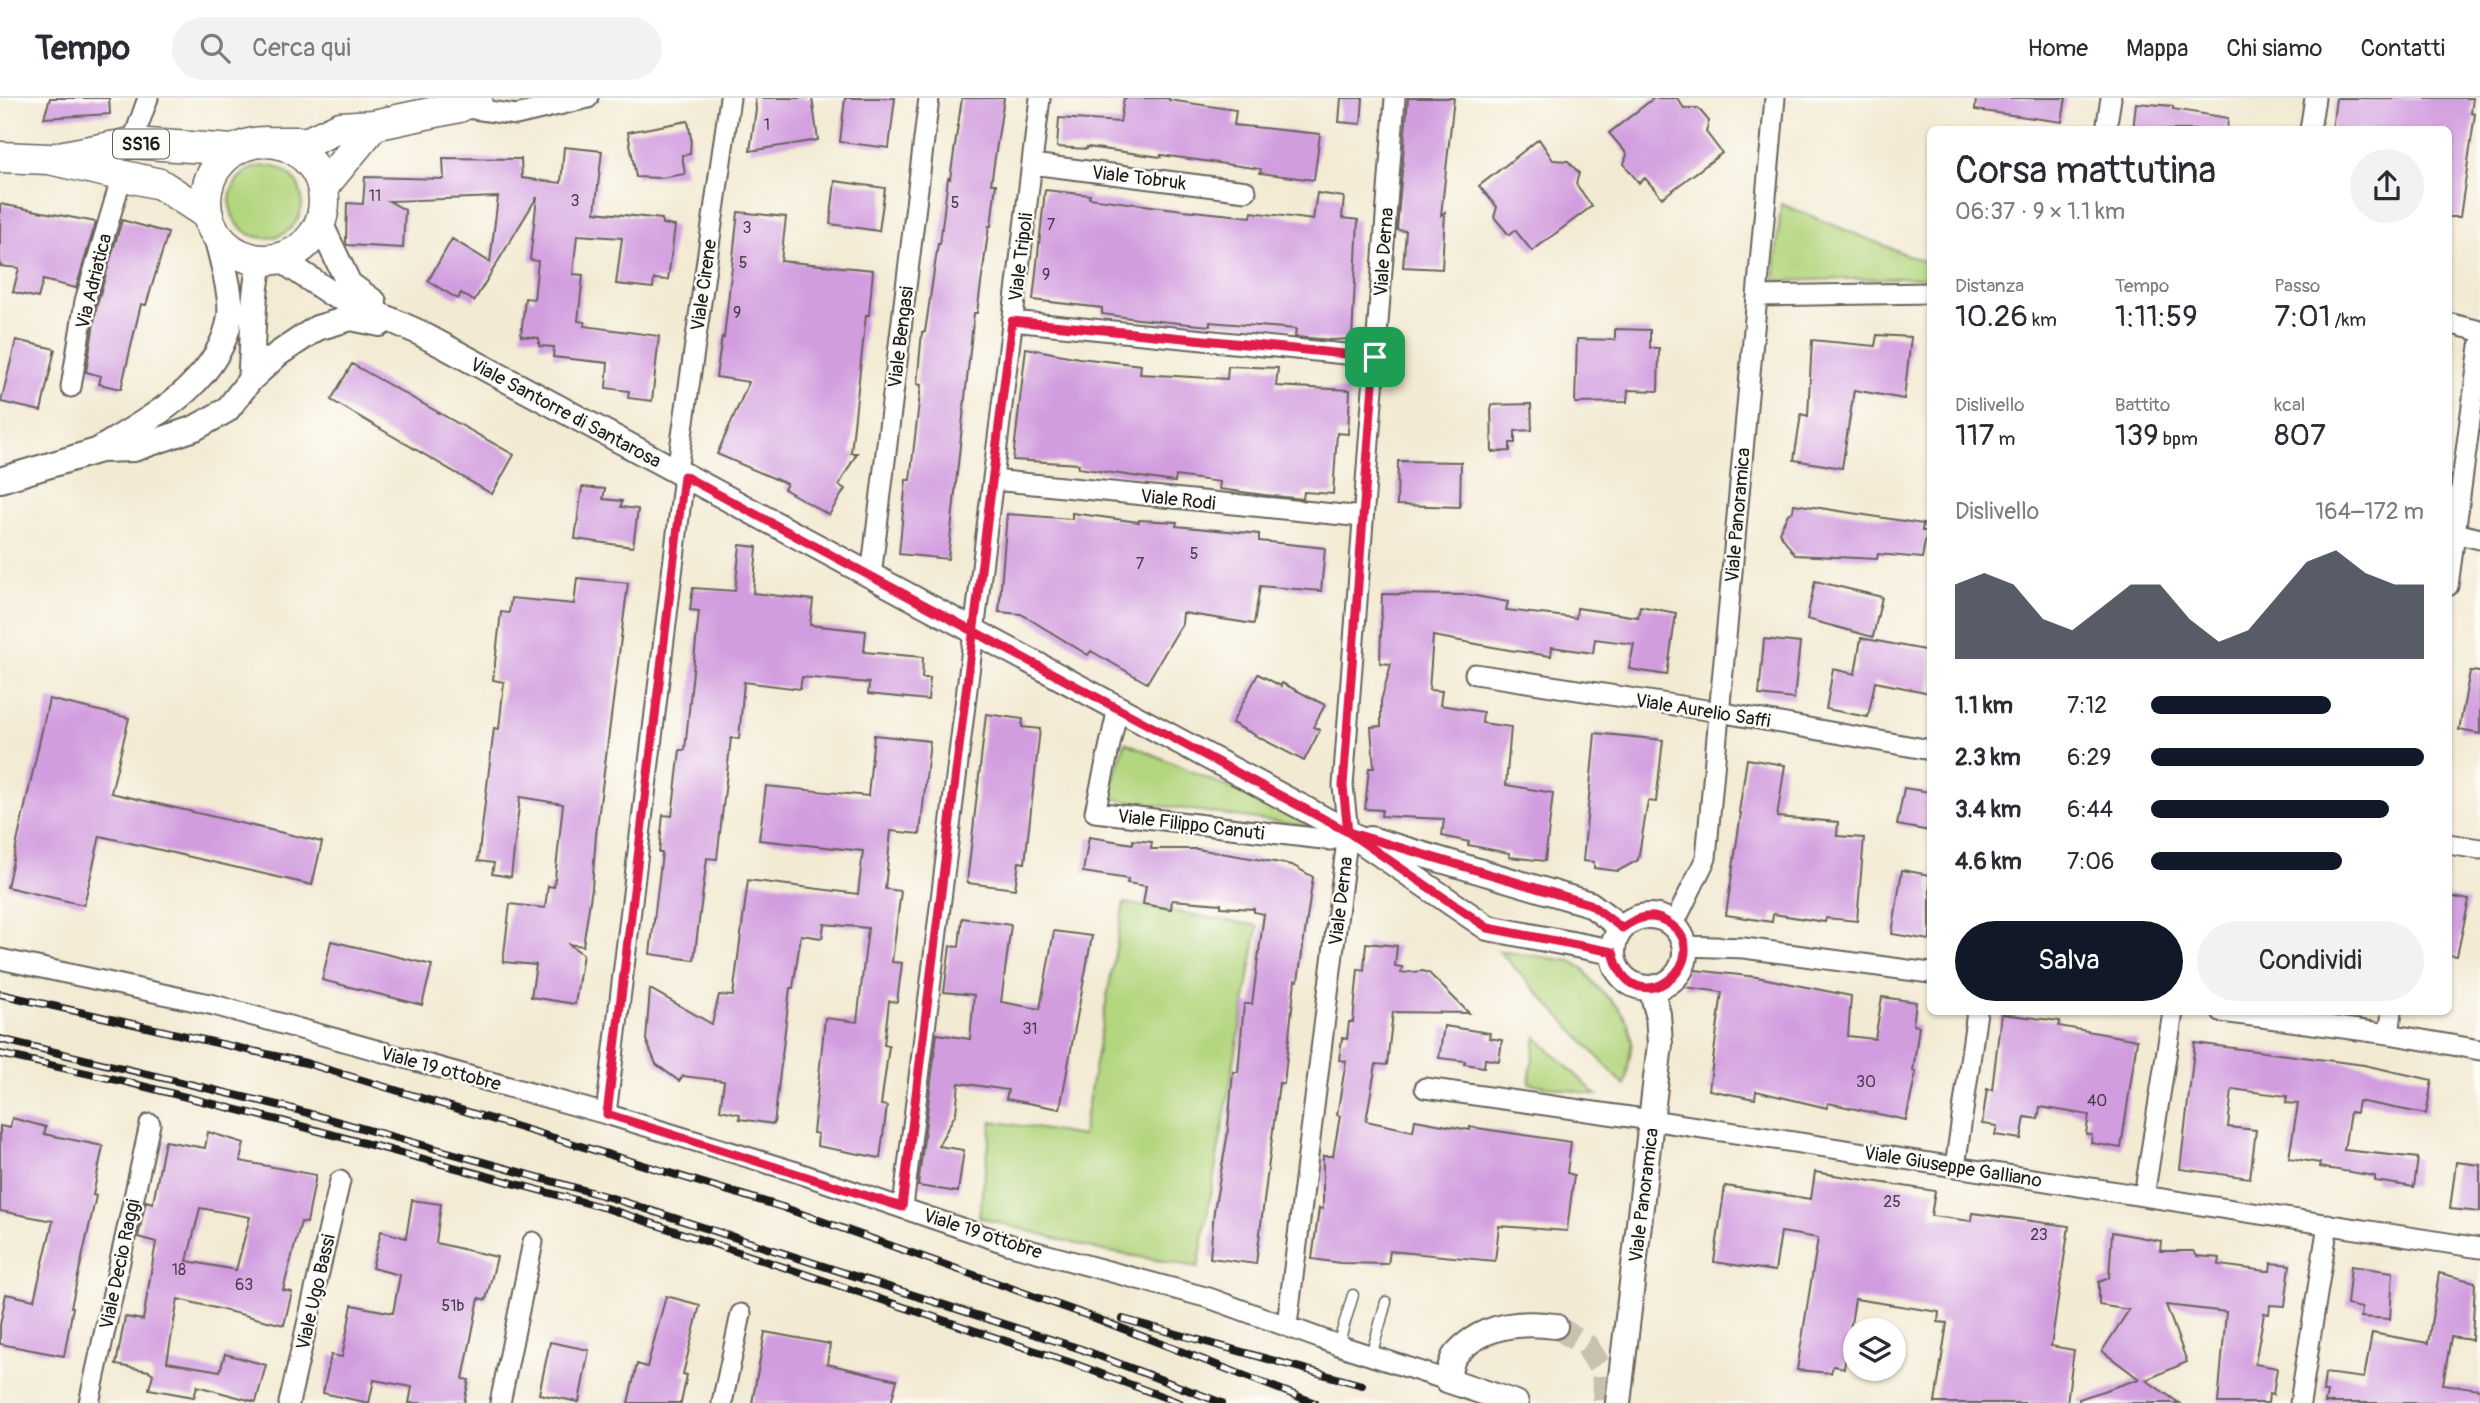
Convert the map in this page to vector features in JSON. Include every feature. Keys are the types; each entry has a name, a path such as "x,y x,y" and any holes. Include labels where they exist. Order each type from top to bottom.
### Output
{"main road":[{"path":"270,142 288,146 304,155 316,169 323,187 325,205 320,223 310,239 297,251 270,259 243,255 227,246 211,223 206,196 211,178 220,163 234,150 251,143 270,142 308,142 340,127 374,125 468,103"},
{"path":"323,187 374,125"},
{"name":"SS16","path":"49,159 132,143 234,150"},
{"name":"SS16","path":"0,157 49,159 160,184 211,223"}],"street":[{"path":"132,143 148,98"},
{"path":"468,103 516,115 588,98"},
{"name":"Viale Cirene","path":"607,1114 681,474 730,98"},
{"name":"Viale Bengasi","path":"871,576 929,98"},
{"name":"Viale Tripoli","path":"902,1207 1040,98"},
{"name":"Viale Derna","path":"1287,1325 1348,832 1343,786 1395,98"},
{"name":"Viale Panoramica","path":"1679,936 1706,858 1775,98"},
{"path":"2107,126 2111,98"},
{"path":"2311,126 2315,98"},
{"name":"Viale Tobruk","path":"1032,163 1246,191"},
{"name":"Via Adriatica","path":"71,387 85,302 122,176"},
{"path":"100,450 150,418 191,386 220,351 231,314 226,279 211,223"},
{"name":"Viale Santorre di Santarosa","path":"320,223 349,284 412,329"},
{"path":"250,380 256,282 270,259"},
{"name":"Viale Santorre di Santarosa","path":"270,259 332,294 412,329 1348,832 1488,928 1613,952"},
{"path":"1757,296 1927,293"},
{"path":"0,480 100,450 134,449 209,422 227,410 250,380 278,354 317,328 351,318 412,329"},
{"path":"1012,321 1375,357"},
{"path":"2452,324 2480,331"},
{"path":"2452,556 2480,346"},
{"name":"Viale Rodi","path":"993,480 1363,517"},
{"path":"2455,533 2480,539"},
{"name":"Viale Aurelio Saffi","path":"1475,674 1719,712 1927,749"},
{"name":"Viale Filippo Canuti","path":"1118,708 1095,812 1331,840 1348,832"},
{"name":"Viale Santorre di Santarosa","path":"1348,832 1590,904 1622,928"},
{"path":"2452,845 2480,849"},
{"path":"1679,936 1682,965 1670,981 1651,988 1639,987 1617,970 1613,952 1615,939 1622,928 1635,919 1647,916 1662,918 1679,936 1927,973"},
{"name":"Viale 19 ottobre","path":"0,959 214,1005 607,1114 902,1207 1012,1245 1209,1298 1338,1345 1516,1403"},
{"name":"Viale Panoramica","path":"1618,1403 1660,1044 1658,1014 1651,988"},
{"path":"1955,1167 1978,1015"},
{"path":"2144,1196 2172,1015"},
{"path":"2245,1015 2389,1034 2480,1050"},
{"path":"2389,1034 2392,1015"},
{"name":"Viale Giuseppe Galliano","path":"1425,1088 1651,1120 2480,1248"},
{"name":"Viale Decio Raggi","path":"89,1403 150,1124"},
{"name":"Viale Ugo Bassi","path":"289,1403 340,1181"},
{"path":"2300,1403 2328,1224"},
{"path":"500,1403 533,1242"},
{"path":"722,1403 741,1314"},
{"path":"1447,1380 1455,1356 1479,1335 1504,1326 1528,1323 1555,1326"}],"lane":[{"path":"1338,1345 1353,1295"},
{"path":"1371,1356 1386,1302"}],"green space":[{"path":"273,166 292,176 300,188 300,216 292,228 280,236 259,238 240,228 232,216 230,195 240,176 252,168"},
{"path":"1781,204 1927,263 1927,277 1774,281"},
{"path":"1125,742 1320,828 1108,798"},
{"path":"1124,903 1258,926 1198,1267 1099,1250 979,1217 992,1121 1082,1136"},
{"path":"1499,951 1571,961 1584,969 1594,984 1618,1007 1628,1023 1632,1042 1625,1086"},
{"path":"1536,1037 1597,1095 1529,1083"}],"building":[{"path":"50,98 109,98 110,114 44,118"},
{"path":"755,98 812,98 818,140 750,151"},
{"path":"845,98 895,98 889,148 840,142"},
{"path":"962,98 1004,98 991,184 996,184 991,226 977,313 974,313 948,559 899,554 906,480 910,480 921,385 917,384 922,332 925,332"},
{"path":"1124,98 1169,98 1236,110 1234,125 1320,134 1314,180 1260,173 1261,169 1161,155 1087,147 1057,147 1059,118 1120,122"},
{"path":"1341,98 1363,98 1361,124 1339,122"},
{"path":"1408,98 1454,98 1441,215 1445,212 1442,269 1403,267 1406,231 1397,230"},
{"path":"1654,98 1677,98 1684,108 1698,108 1709,121 1706,132 1722,153 1662,198 1645,178 1639,183 1624,164 1627,154 1609,133"},
{"path":"1976,98 2066,98 2062,122 1975,110"},
{"path":"2336,98 2473,98 2471,113 2475,114 2460,217 2452,217 2452,126 2332,126"},
{"path":"2136,103 2173,106 2173,109 2228,118 2227,126 2133,126"},
{"path":"688,121 690,154 682,155 685,174 661,178 636,177 628,132"},
{"path":"1539,139 1553,160 1568,161 1579,173 1576,184 1592,206 1532,251 1515,230 1509,235 1494,217 1497,207 1479,186"},
{"path":"564,147 602,151 595,212 662,219 662,224 675,226 668,280 654,279 653,288 616,284 622,238 577,235 573,274 583,275 578,321 585,322 584,326 659,336 652,401 628,398 629,391 606,388 608,363 553,357 554,347 539,346 539,338 521,336 525,298 534,299 538,261 530,260 537,197 474,301 461,293 458,299 428,281 452,239 490,262 498,197 389,201 405,210 403,248 347,245 347,203 363,204 365,177 444,179 443,158 521,159 522,178 561,183"},
{"path":"835,181 885,188 879,231 830,224"},
{"path":"1045,190 1183,210 1251,217 1252,212 1313,220 1317,193 1344,197 1342,218 1358,220 1352,339 1295,337 1296,329 1210,322 1210,326 1138,319 1102,314 1102,308 1033,300"},
{"path":"0,204 96,222 76,288 43,280 38,298 13,292 19,268 0,266"},
{"path":"738,212 786,217 781,261 873,270 851,453 857,453 839,485 845,489 829,515 784,489 787,484 717,454 749,382 716,377 722,337 724,338"},
{"path":"122,220 168,233 146,305 141,304 121,389 99,384 101,376 86,372 97,304"},
{"path":"1615,329 1650,330 1650,348 1659,348 1658,391 1628,390 1627,402 1575,403 1577,339 1615,340"},
{"path":"1877,335 1911,337 1904,399 1854,390 1842,468 1794,460 1801,414 1808,416 1812,340 1875,346"},
{"path":"16,340 55,349 41,411 1,402"},
{"path":"1026,348 1079,358 1141,365 1140,374 1227,379 1228,366 1278,368 1276,386 1350,390 1348,434 1337,433 1333,494 1304,492 1303,499 1264,495 1219,489 1220,482 1176,476 1175,482 1078,468 1079,464 1013,460"},
{"path":"352,364 514,455 492,494 331,400"},
{"path":"1531,404 1532,430 1515,431 1515,443 1510,443 1510,451 1492,452 1491,405"},
{"path":"1398,461 1461,462 1460,507 1397,505"},
{"path":"582,487 605,489 603,499 622,501 621,507 638,509 633,547 575,539"},
{"path":"1794,504 1923,524 1922,531 1927,531 1922,558 1878,554 1877,559 1795,555 1779,532 1788,514 1793,511"},
{"path":"1072,513 1139,522 1177,522 1176,526 1259,534 1259,541 1325,548 1321,591 1260,586 1254,624 1183,613 1182,624 1147,683 1091,651 1088,655 1021,614 999,612 1007,514 1072,519"},
{"path":"740,545 757,547 753,593 813,600 810,625 866,631 864,652 923,657 922,678 930,678 928,700 868,694 869,683 802,677 800,689 744,682 739,739 731,738 717,859 707,858 694,960 650,954 662,853 659,853 663,815 672,816 680,750 685,750 699,611 690,610 693,588 735,591"},
{"path":"577,578 628,583 583,946 568,944 583,954 575,1004 531,997 536,965 503,962 510,904 545,908 548,886 554,887 563,804 520,797 511,877 492,874 494,863 478,861 494,728 499,729 504,682 493,680 501,612 509,613 511,598 574,604"},
{"path":"1815,581 1882,597 1873,637 1807,619"},
{"path":"1382,594 1470,595 1508,602 1506,610 1576,618 1577,608 1638,617 1640,606 1676,613 1667,675 1629,669 1634,644 1595,639 1593,653 1552,647 1551,656 1433,636 1429,690 1442,691 1440,705 1483,712 1482,723 1511,727 1506,785 1553,793 1545,861 1509,857 1509,853 1468,845 1469,842 1442,836 1444,819 1381,816 1382,810 1365,809 1369,768 1374,768 1371,727 1381,726 1381,701 1391,664 1380,663"},
{"path":"1861,638 1927,650 1927,692 1875,682 1868,717 1826,709 1833,669 1855,674"},
{"path":"1764,639 1800,643 1794,699 1759,695"},
{"path":"2470,671 2480,672 2480,734 2459,730"},
{"path":"1258,674 1325,705 1313,727 1320,730 1304,761 1232,723"},
{"path":"49,699 129,718 111,793 322,842 312,885 100,836 84,905 7,887"},
{"path":"986,714 1023,719 1022,727 1040,729 1025,863 1019,862 1015,889 967,883"},
{"path":"1595,733 1663,740 1656,802 1648,801 1638,860 1618,871 1594,868 1594,862 1583,861"},
{"path":"874,735 930,741 920,834 891,831 885,889 901,891 892,962 902,963 897,1002 889,1001 884,1045 889,1046 881,1105 887,1106 880,1158 817,1146 818,1134 813,1133 825,1018 857,1022 868,928 824,924 822,938 801,935 793,988 790,988 774,1124 739,1119 740,1114 720,1110 724,1081 683,1076 679,1081 656,1064 646,1040 650,989 712,1024 719,995 733,996 748,880 858,894 863,851 759,840 766,786 868,796"},
{"path":"1747,759 1785,765 1777,817 1838,822 1837,836 1864,838 1857,921 1826,918 1825,922 1773,914 1772,922 1726,915"},
{"path":"1904,788 1927,792 1927,830 1897,825"},
{"path":"1089,837 1133,844 1133,840 1152,842 1151,849 1197,849 1292,865 1313,877 1298,981 1295,980 1284,1084 1279,1083 1256,1264 1210,1258 1214,1211 1227,1138 1233,1072 1238,1072 1244,1004 1252,1004 1264,914 1254,912 1254,909 1221,907 1221,904 1172,900 1171,909 1143,904 1146,886 1127,883 1128,879 1083,872"},
{"path":"1902,870 1927,874 1927,940 1892,934"},
{"path":"2452,897 2469,900 2457,956 2452,955"},
{"path":"962,918 1011,925 1001,1002 1040,1009 1054,931 1092,936 1060,1109 1006,1099 1008,1090 959,1083 956,1113 938,1146 964,1150 958,1192 918,1186 937,1034 970,1039 974,995 944,992 950,946 959,947"},
{"path":"331,941 432,965 422,1005 322,980"},
{"path":"1366,943 1397,946 1395,966 1402,967 1401,973 1429,973 1469,1013 1393,1012 1387,1065 1376,1064 1366,1121 1413,1131 1415,1120 1470,1130 1470,1127 1571,1142 1567,1173 1574,1175 1567,1231 1499,1226 1495,1261 1390,1251 1388,1264 1340,1263 1312,1259 1319,1208 1323,1209 1323,1156 1333,1156 1340,1116 1337,1115 1346,1061 1339,1060 1342,1038 1347,1039 1349,1022 1353,1022 1358,969 1364,970"},
{"path":"1686,969 1757,977 1851,996 1848,1036 1875,1039 1882,997 1916,1002 1913,1025 1919,1026 1913,1071 1916,1072 1906,1120 1828,1103 1827,1108 1756,1091 1755,1099 1709,1090 1722,992 1684,987"},
{"path":"2001,1015 2060,1021 2059,1026 2137,1040 2121,1148 2091,1143 2092,1135 2086,1134 2089,1115 2040,1107 2038,1119 2025,1117 2021,1139 1995,1135 1997,1126 1982,1124 1987,1089 1992,1090"},
{"path":"1444,1026 1490,1033 1489,1038 1502,1040 1499,1061 1485,1059 1484,1067 1464,1064 1465,1061 1439,1058"},
{"path":"2195,1043 2364,1065 2432,1080 2426,1114 2358,1101 2356,1113 2350,1112 2344,1150 2418,1158 2414,1187 2375,1181 2375,1176 2319,1167 2320,1163 2289,1158 2298,1104 2286,1103 2287,1096 2232,1089 2228,1127 2256,1130 2250,1178 2180,1169"},
{"path":"12,1118 46,1127 44,1134 103,1146 93,1195 96,1196 71,1307 64,1356 0,1344 0,1325 6,1294 34,1300 53,1221 0,1211 0,1126 10,1128"},
{"path":"208,1132 244,1143 240,1161 316,1175 307,1223 301,1222 283,1290 292,1292 284,1325 178,1299 167,1362 220,1371 225,1354 266,1365 256,1402 197,1386 194,1397 149,1389 153,1374 149,1371 116,1365 125,1317 143,1320 156,1242 138,1237 146,1201 153,1203 165,1141 205,1148","holes":["200,1208 250,1217 236,1270 187,1261"]},
{"path":"2456,1162 2480,1165 2480,1212 2450,1209"},
{"path":"1815,1172 1935,1191 1931,1216 1971,1221 1972,1213 2069,1226 2051,1346 2074,1350 2067,1403 1935,1403 1947,1323 1938,1322 1939,1312 1855,1299 1852,1318 1843,1318 1843,1368 1833,1366 1831,1373 1797,1370 1818,1238 1781,1232 1775,1271 1714,1262 1725,1186 1811,1199"},
{"path":"412,1200 441,1204 436,1243 497,1257 486,1300 479,1298 463,1379 469,1380 464,1403 409,1403 412,1387 374,1380 369,1403 323,1393 331,1355 342,1357 352,1305 393,1313 400,1275 372,1268 381,1231 406,1238"},
{"path":"2112,1232 2161,1241 2160,1251 2193,1251 2197,1256 2220,1258 2219,1265 2270,1271 2271,1263 2290,1265 2285,1306 2270,1305 2269,1314 2264,1313 2255,1364 2277,1368 2273,1395 2269,1394 2268,1403 2218,1403 2226,1312 2166,1305 2187,1362 2146,1380 2179,1403 2079,1403 2079,1399 2139,1379 2102,1351 2129,1310 2099,1305 2099,1282 2109,1278"},
{"path":"2351,1266 2393,1272 2390,1319 2361,1317 2362,1308 2347,1305"},
{"path":"2439,1273 2475,1282 2472,1340 2451,1337 2443,1384 2480,1389 2480,1403 2325,1403 2325,1373 2364,1378 2372,1333 2428,1343"},
{"path":"666,1296 700,1305 683,1374 687,1375 681,1403 628,1403 637,1364 647,1367"},
{"path":"765,1332 830,1344 827,1364 897,1380 891,1403 752,1403"},
{"path":"550,1342 589,1350 579,1402 539,1394"}],"tunnel":[{"path":"1555,1326 1587,1346 1603,1372 1605,1403"}],"railway":[{"path":"0,994 306,1063 782,1207 1095,1318 1315,1403"},
{"path":"0,1039 286,1107 612,1198 1081,1349 1222,1403"},
{"path":"0,1054 282,1121 609,1209 1072,1363 1180,1403"},
{"path":"1123,1319 1362,1385"}],"route":[{"path":"1375,357 1012,321 974,631 902,1207 607,1114 684,476 974,631 1118,708 1348,832 1488,928 1613,952 1617,970 1630,983 1639,987 1660,986 1677,975 1685,955 1684,946 1681,935 1662,918 1647,916 1635,919 1622,928 1590,904 1348,832 1343,786 1375,357"}]}
